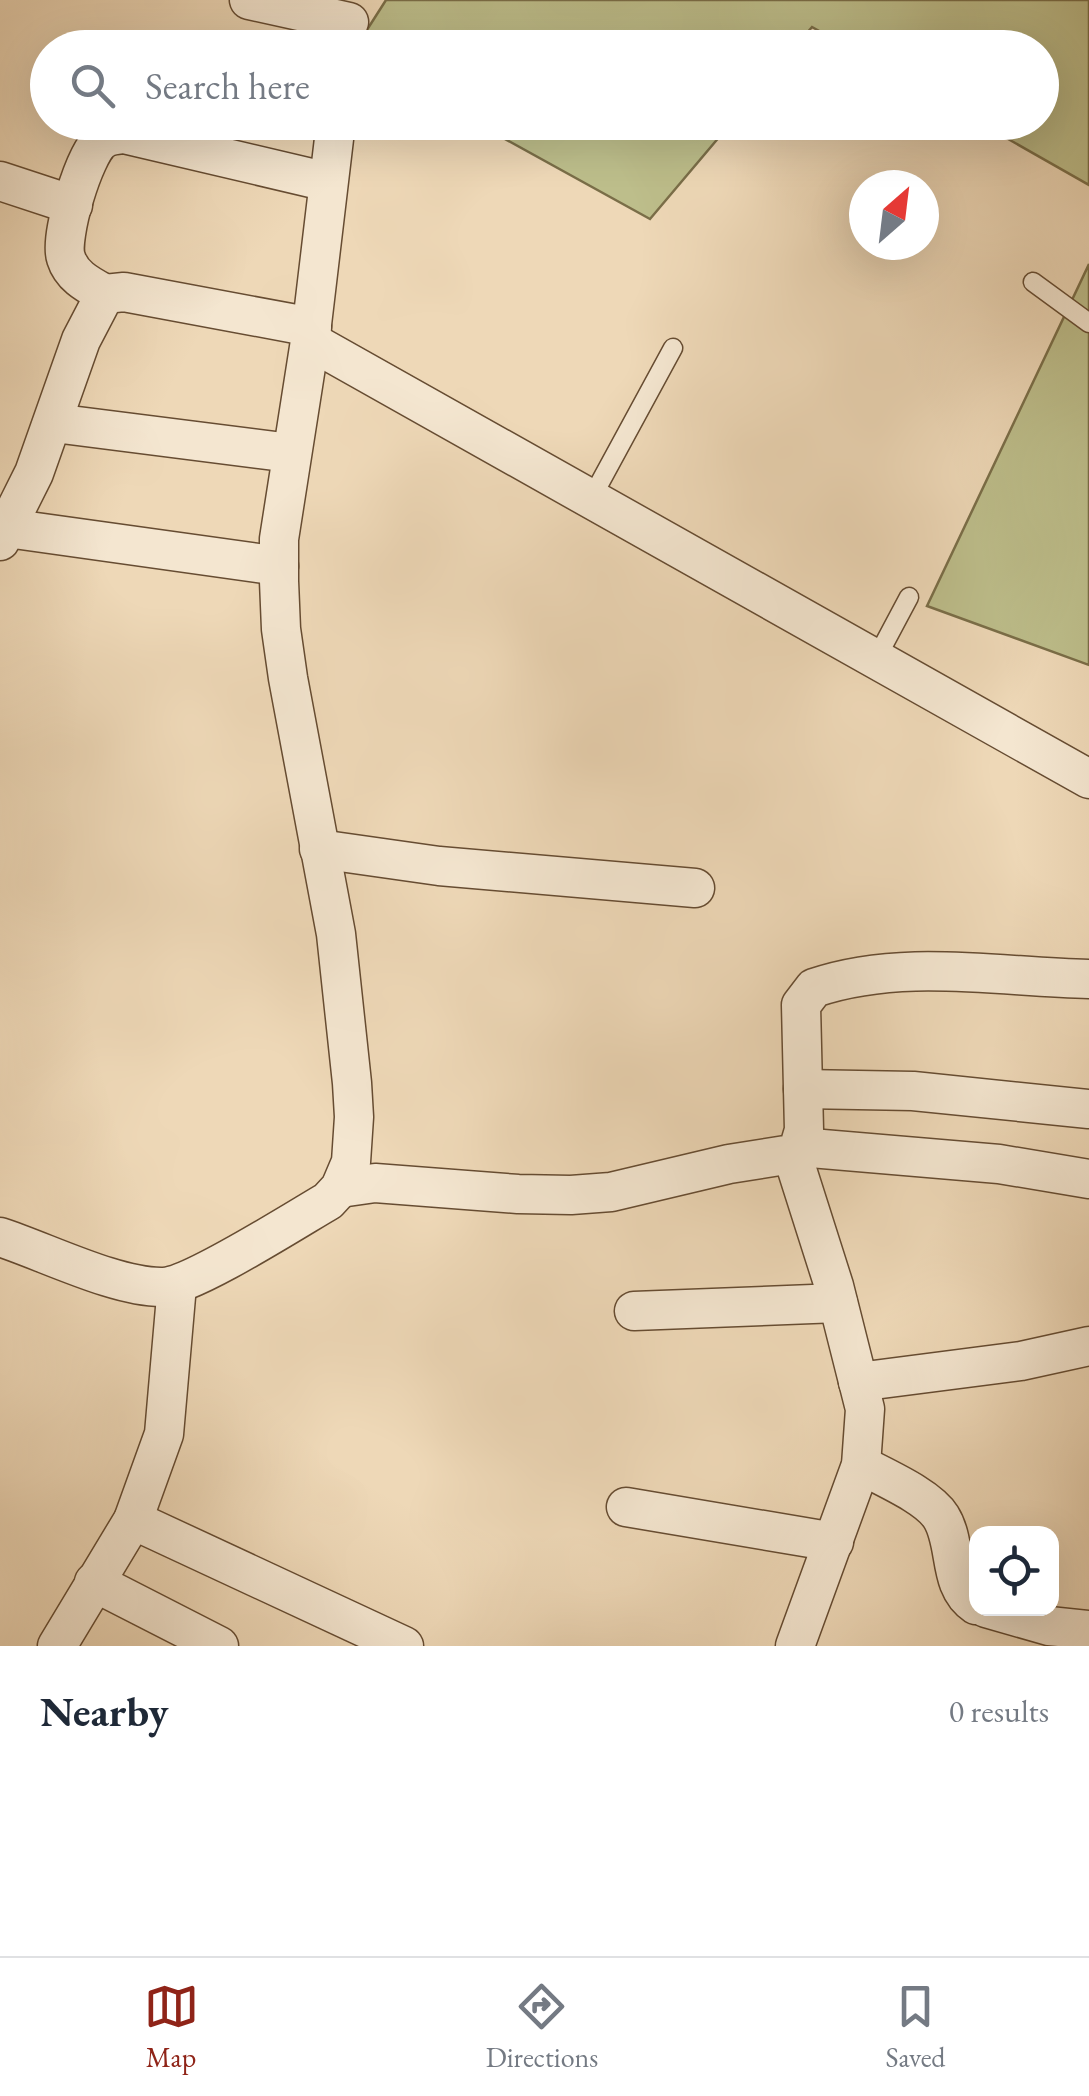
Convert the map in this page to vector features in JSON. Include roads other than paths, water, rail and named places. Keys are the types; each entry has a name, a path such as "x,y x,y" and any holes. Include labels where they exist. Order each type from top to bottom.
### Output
{"street":[{"path":"249,0 349,23"},
{"path":"103,140 93,150 63,246 65,257 79,278 106,294 124,292 311,334 591,499 1089,779"},
{"path":"142,140 328,182"},
{"path":"0,1237 118,1279 145,1286 177,1285 328,1201 340,1188 350,1162 354,1142 352,1084 336,934 284,651 279,566 290,453 311,334 334,140"},
{"path":"0,181 73,205"},
{"path":"106,294 82,340 34,473 3,535 279,566"},
{"path":"54,422 290,453"},
{"path":"319,849 439,866 695,888"},
{"path":"796,1646 861,1465 866,1408 796,1151 804,1130 801,1005 814,988 890,974 975,970 1089,978"},
{"path":"803,1089 913,1091 1089,1109"},
{"path":"340,1188 410,1184 571,1195 611,1192 796,1151 1000,1164 1089,1179"},
{"path":"57,1646 133,1520 164,1434 177,1285"},
{"path":"634,1310 838,1304"},
{"path":"858,1382 1021,1361 1089,1346"},
{"path":"861,1465 924,1502 942,1518 959,1584 969,1599"},
{"path":"626,1507 834,1542"},
{"path":"133,1520 404,1646"},
{"path":"94,1582 219,1646"},
{"path":"1014,1616 1049,1626 1089,1630"}],"lane":[{"path":"1033,282 1089,322"},
{"path":"591,499 672,348"},
{"path":"876,660 909,596"}]}
